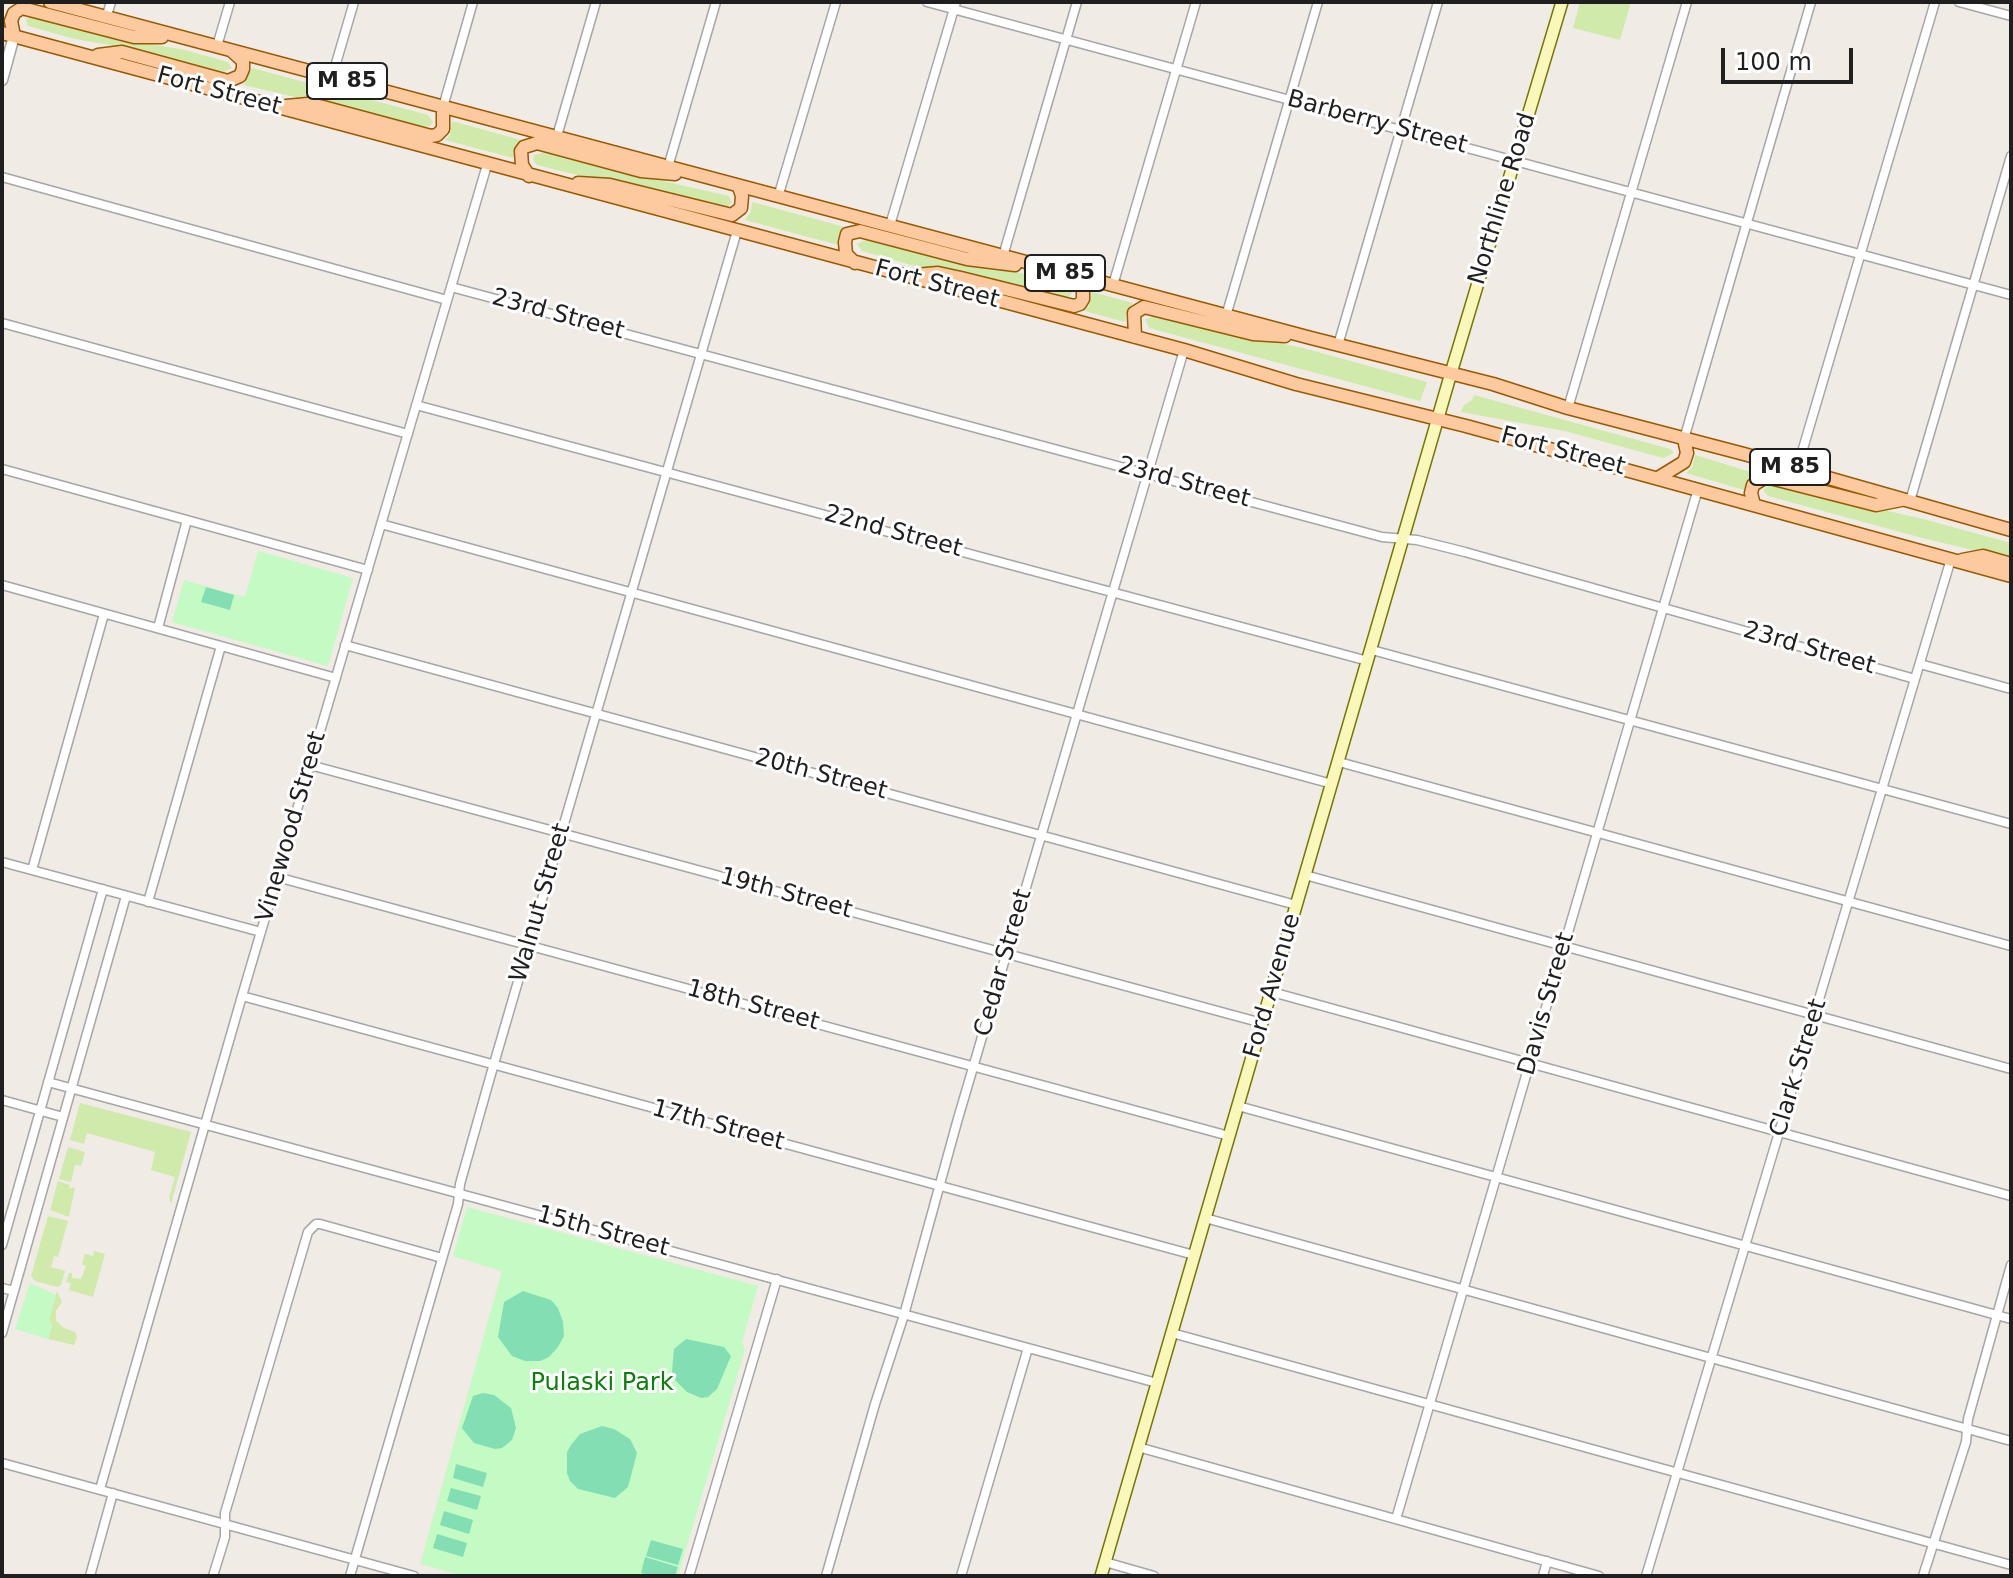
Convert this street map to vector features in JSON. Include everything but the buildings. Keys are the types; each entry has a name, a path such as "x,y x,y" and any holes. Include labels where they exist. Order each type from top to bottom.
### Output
{"main road":[{"name":"Fort Street","path":"50,2 1226,316 1451,373 2011,530"},
{"name":"Northline Road","path":"1445,396 1562,2"},
{"path":"8,34 14,13 22,8 134,37 185,38"},
{"name":"Fort Street","path":"8,34 2011,576"},
{"path":"91,56 122,52 233,81 240,76 244,65 241,58 223,48"},
{"path":"275,107 308,104 431,136 443,129 443,107"},
{"path":"529,176 522,165 521,151 537,143 641,171 694,174"},
{"path":"551,181 610,185 732,215 741,208 739,187"},
{"path":"855,263 846,254 845,242 847,234 860,231 998,265 1038,265"},
{"path":"903,276 938,273 1074,306 1083,299 1083,291 1075,275"},
{"path":"1135,337 1134,313 1144,307 1253,334 1300,335"},
{"name":"Ford Avenue","path":"1101,1576 1445,396"},
{"path":"1658,478 1684,462 1687,453 1684,439"},
{"path":"1754,505 1753,485 1766,477 1876,505 1907,500"},
{"path":"1955,560 1983,556 2011,564"}],"street":[{"path":"106,18 111,2"},
{"path":"223,48 230,2"},
{"path":"332,77 354,2"},
{"path":"443,107 473,2"},
{"path":"557,136 596,2"},
{"path":"668,167 716,2"},
{"path":"778,197 836,2"},
{"name":"Barberry Street","path":"927,2 955,5 1066,39 2011,295"},
{"path":"1003,256 1077,2"},
{"path":"1113,285 1196,2"},
{"path":"1226,316 1318,2"},
{"path":"1338,345 1438,2"},
{"path":"1568,408 1687,2"},
{"path":"1684,439 1811,2"},
{"path":"1797,469 1935,2"},
{"path":"1959,2 2011,16"},
{"path":"890,225 955,5"},
{"path":"2,80 8,34"},
{"path":"1907,500 2011,156"},
{"name":"Vinewood Street","path":"100,1489 487,165"},
{"path":"2,177 447,300"},
{"name":"Walnut Street","path":"350,1576 442,1258 494,1064 737,231"},
{"name":"23rd Street","path":"451,287 1382,537 1451,549 1915,679"},
{"path":"2,323 408,434"},
{"name":"Cedar Street","path":"826,1576 1184,350"},
{"name":"22nd Street","path":"416,405 1113,591 1630,721 2011,824"},
{"path":"2,469 368,570"},
{"name":"Davis Street","path":"1396,1519 1698,489"},
{"path":"158,628 187,520"},
{"path":"381,524 1332,784"},
{"name":"Clark Street","path":"1646,1576 1915,679 1955,560"},
{"path":"2,585 336,678"},
{"path":"32,870 104,614"},
{"name":"20th Street","path":"345,645 1296,905"},
{"path":"148,902 221,646"},
{"path":"1920,664 2011,689"},
{"path":"1339,762 2011,946"},
{"name":"19th Street","path":"310,765 1262,1023"},
{"path":"2,862 261,932"},
{"path":"1305,875 2011,1069"},
{"name":"18th Street","path":"277,877 1229,1136"},
{"path":"2,1245 103,889"},
{"path":"2,1333 126,896"},
{"path":"1272,992 2011,1196"},
{"name":"17th Street","path":"242,996 1194,1255"},
{"name":"15th Street","path":"48,1082 1157,1383"},
{"path":"2,1100 63,1117"},
{"path":"1238,1106 2011,1319"},
{"path":"1205,1218 2011,1441"},
{"path":"213,1576 225,1537 225,1513 308,1232 320,1224 442,1258"},
{"path":"1923,1576 1966,1442 2011,1265"},
{"path":"689,1576 777,1279"},
{"path":"2,1288 14,1291"},
{"path":"1172,1333 2011,1565"},
{"path":"961,1576 1028,1348"},
{"path":"1138,1447 1599,1576"},
{"path":"2,1463 414,1576"},
{"path":"90,1576 113,1493"},
{"path":"1543,1576 1547,1561"},
{"path":"1105,1562 1154,1576"}],"green space":[{"path":"1580,2 1631,2 1620,40 1573,28"},
{"path":"33,16 133,41 185,50 228,62 232,68 219,74 116,46 75,39 28,26 26,19"},
{"path":"252,68 428,115 433,122 430,126 422,127 244,85"},
{"path":"452,121 521,140 513,158 445,140 450,135"},
{"path":"548,151 729,196 732,203 726,208 537,165 534,155"},
{"path":"752,202 845,227 838,245 745,220"},
{"path":"868,239 1017,272 1068,286 1073,292 1062,299 958,273 911,265 862,251 857,244"},
{"path":"1092,292 1133,303 1127,310 1125,322 1084,311 1089,306"},
{"path":"1157,316 1307,349 1427,382 1420,401 1149,328 1145,319"},
{"path":"1474,395 1670,449 1674,453 1663,458 1565,431 1461,412"},
{"path":"1695,455 1751,472 1744,490 1686,473 1692,468"},
{"path":"1771,484 2011,543 2011,559 1768,496 1763,490"},
{"path":"258,551 353,578 328,666 172,622 184,580 245,597"},
{"path":"206,587 234,595 230,610 201,602"},
{"path":"80,1103 191,1132 171,1204 169,1198 175,1177 151,1170 155,1152 87,1133 84,1144 70,1140"},
{"path":"68,1147 85,1152 81,1166 75,1165 71,1182 59,1179"},
{"path":"58,1181 70,1185 69,1189 75,1187 69,1217 50,1210"},
{"name":"Pulaski Park","path":"467,1207 758,1286 742,1342 745,1350 678,1576 463,1576 420,1564 502,1271 453,1256"},
{"path":"48,1216 68,1221 58,1257 54,1256 51,1267 65,1271 61,1285 57,1287 35,1281 31,1276"},
{"path":"94,1251 105,1254 93,1297 69,1290 71,1283 66,1282 69,1273 72,1273 72,1278 81,1279 86,1266 82,1264 85,1254 93,1256"},
{"path":"30,1283 56,1295 49,1320 52,1325 48,1339 15,1329"},
{"path":"57,1291 62,1302 56,1311 56,1321 75,1332 74,1345 48,1339 52,1325 49,1320"},
{"path":"523,1291 551,1300 563,1322 564,1336 558,1347 540,1361 525,1361 512,1356 498,1337 504,1302"},
{"path":"686,1339 724,1347 731,1356 717,1389 708,1397 701,1398 687,1392 675,1380 672,1371 674,1349"},
{"path":"483,1393 494,1395 511,1408 516,1428 512,1440 502,1448 474,1443 462,1428 473,1396"},
{"path":"602,1426 630,1439 637,1453 628,1487 615,1498 578,1489 567,1473 567,1452 571,1445 580,1434"},
{"path":"456,1464 487,1473 483,1487 453,1478"},
{"path":"451,1488 481,1496 477,1510 447,1501"},
{"path":"444,1511 473,1520 469,1534 440,1525"},
{"path":"437,1534 467,1543 463,1557 433,1548"},
{"path":"651,1540 683,1549 678,1565 646,1556"},
{"path":"645,1557 678,1567 675,1576 641,1573"}]}
